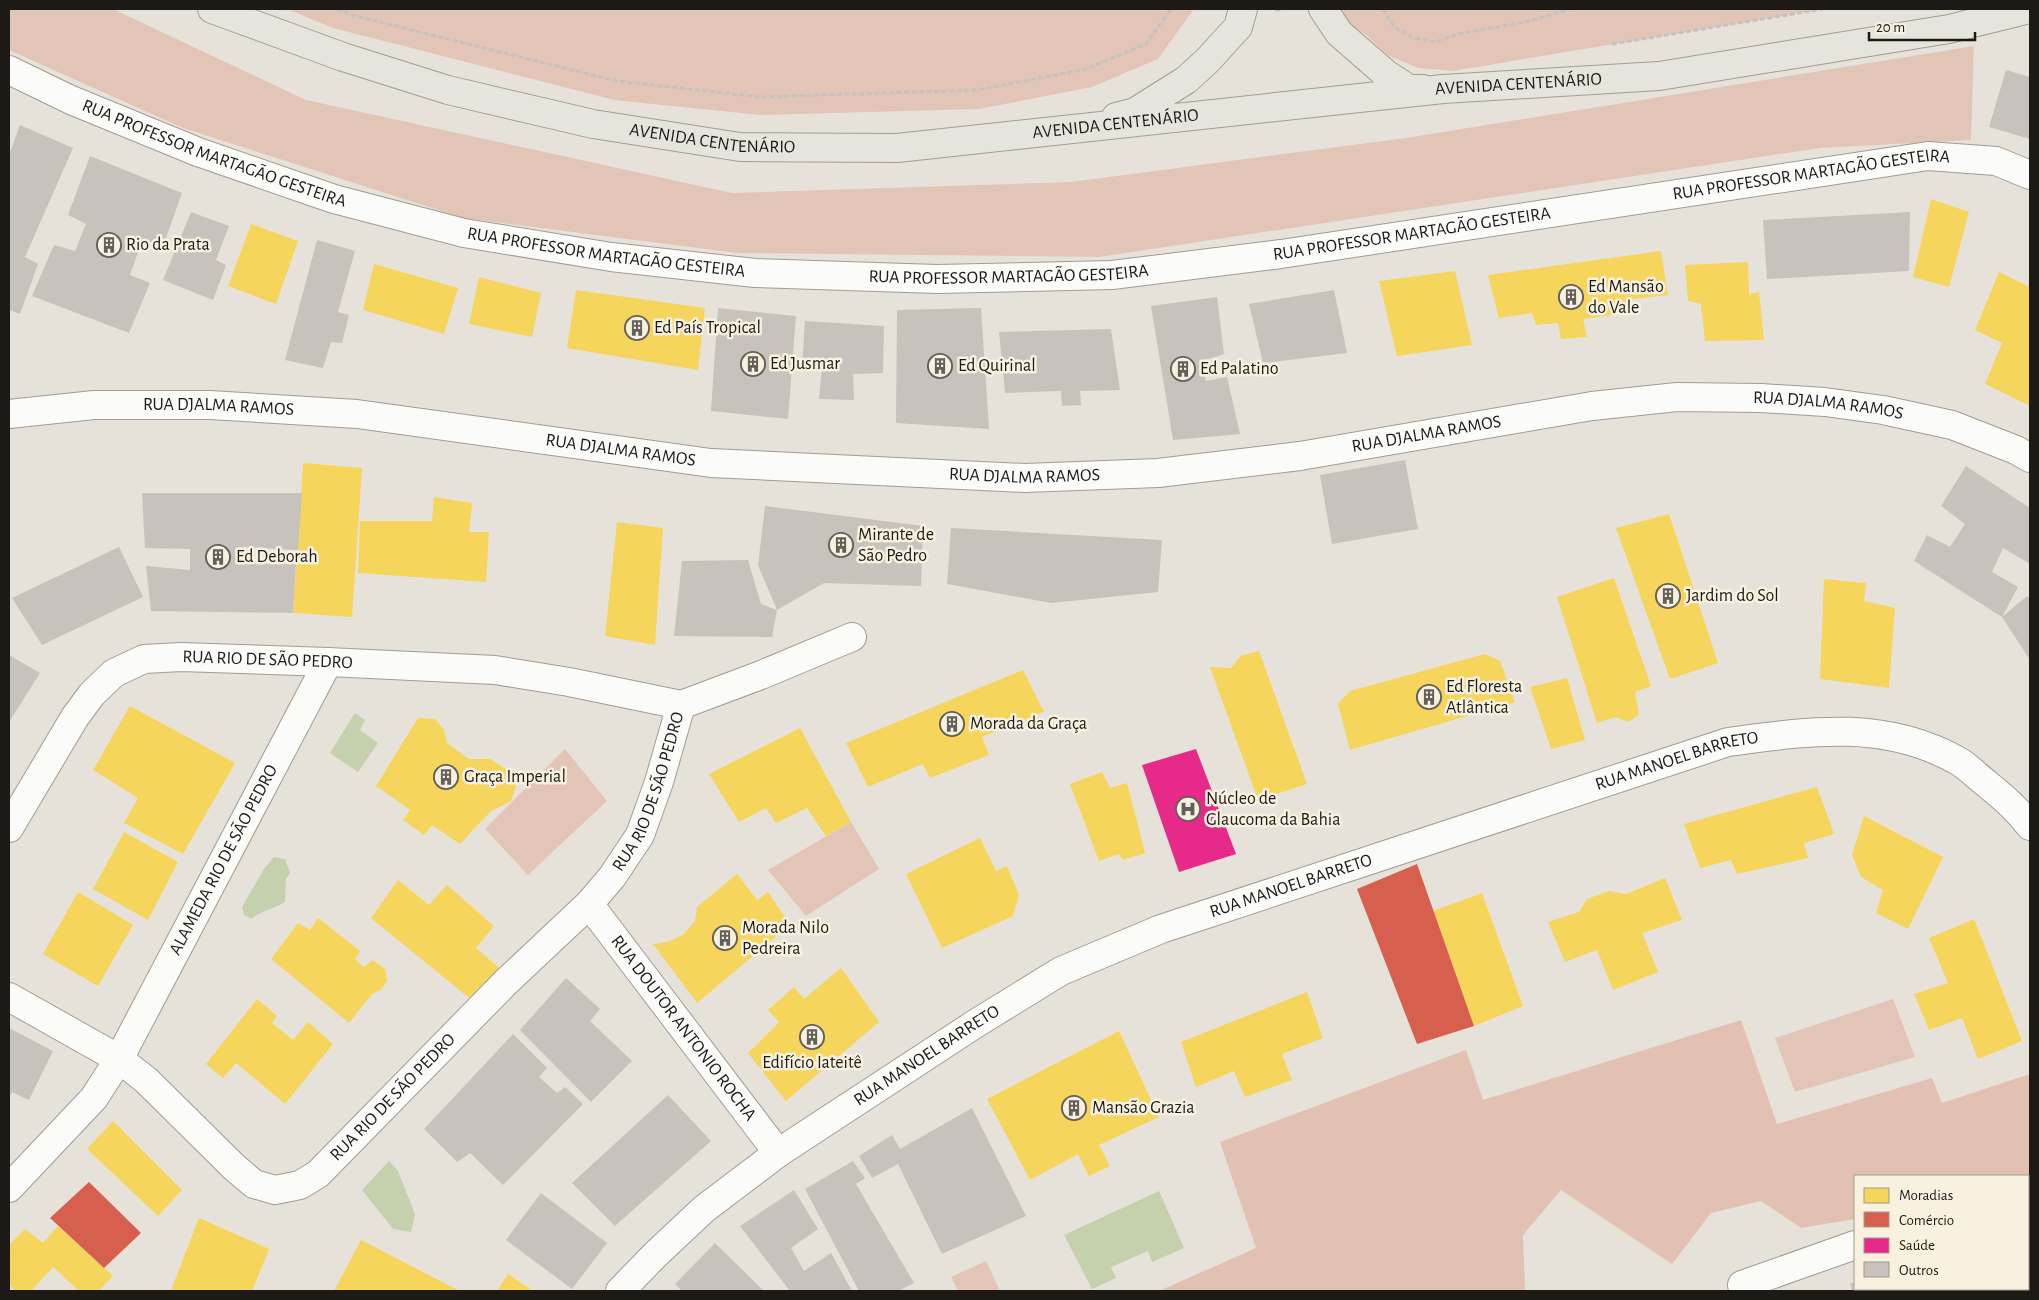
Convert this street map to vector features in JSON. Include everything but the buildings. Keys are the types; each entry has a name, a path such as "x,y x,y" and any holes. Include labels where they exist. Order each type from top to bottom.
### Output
{"main road":[{"name":"AVENIDA CENTENÁRIO","path":"212,9 343,57 448,90 593,124 740,147 897,148 1062,132 1443,90 1659,76 1949,29 2029,10"},
{"path":"1062,132 1135,112 1186,80 1207,61 1238,27 1243,9"},
{"path":"1323,9 1339,33 1386,74 1409,89 1443,90"}],"street":[{"name":"RUA PROFESSOR MARTAGÃO GESTEIRA","path":"9,70 71,100 198,152 334,199 464,233 611,257 755,273 937,279 1112,275 1281,254 1928,156 1996,161 2030,175"},
{"name":"RUA DJALMA RAMOS","path":"9,414 94,405 200,405 347,413 711,463 1025,478 1158,473 1300,456 1592,406 1677,397 1761,398 1825,402 1884,410 1952,425 2016,450 2030,458"},
{"path":"681,705 761,675 852,637"},
{"name":"RUA RIO DE SÃO PEDRO","path":"9,828 75,717 92,694 114,673 144,659 181,657 495,670 570,682 681,705 659,782 640,835 612,877 589,904 506,982 318,1174 300,1185 275,1190 254,1184 234,1167 146,1080 119,1060 9,998"},
{"name":"ALAMEDA RIO DE SÃO PEDRO","path":"119,1060 328,662"},
{"name":"RUA MANOEL BARRETO","path":"620,1291 704,1209 778,1153 975,1024 1061,972 1161,929 1728,742 1801,732 1856,731 1915,741 1961,763 2017,808 2030,826"},
{"name":"RUA DOUTOR ANTONIO ROCHA","path":"589,904 778,1153"},
{"path":"9,1188 94,1098 119,1060"},
{"path":"1742,1285 1854,1245"}],"path":[{"path":"337,9 355,16 617,81 760,96 977,90 1086,69 1146,44 1171,9"},
{"path":"1383,9 1394,27 1412,37 1434,42 1489,27 1530,21 1570,9"},
{"path":"1603,46 1823,9"}],"shaded area":[{"path":"9,9 113,9 306,100 732,193 1071,182 1406,138 1974,46 1971,140 1820,148 1099,257 737,253 463,218 183,128 9,50"},
{"path":"287,9 1194,9 1158,59 1092,87 979,109 760,115 614,100 333,28"},
{"path":"1339,9 1823,9 1453,71 1418,68 1387,55 1366,35 1341,18"},
{"path":"355,713 365,720 360,730 378,743 358,772 330,753"},
{"path":"565,749 607,801 528,875 485,829"},
{"path":"851,822 879,869 806,916 768,870"},
{"path":"274,857 285,859 290,873 286,879 285,902 251,919 244,915 242,907 264,869"},
{"path":"1893,999 1915,1057 1795,1092 1775,1038"},
{"path":"1741,1020 1777,1124 1932,1078 1942,1103 2030,1074 2030,1194 2029,1175 1854,1175 1854,1219 1801,1228 1761,1201 1711,1213 1672,1264 1561,1190 1523,1235 1525,1291 1159,1291 1256,1248 1220,1142 1466,1050 1483,1100"},
{"path":"389,1161 398,1171 415,1214 411,1232 393,1229 362,1190"},
{"path":"1159,1191 1184,1248 1152,1262 1148,1251 1111,1267 1116,1278 1092,1289 1064,1235"},
{"path":"986,1261 1000,1291 958,1291 951,1277"},
{"path":"1944,1290 1998,1290 1997,1291"}],"place":[{"name":"Rio da Prata","path":"109,245"},
{"name":"Ed Mansão do Vale","path":"1571,297"},
{"name":"Ed País Tropical","path":"637,328"},
{"name":"Ed Jusmar","path":"753,364"},
{"name":"Ed Quirinal","path":"940,366"},
{"name":"Ed Palatino","path":"1183,369"},
{"name":"Mirante de São Pedro","path":"841,545"},
{"name":"Ed Deborah","path":"218,557"},
{"name":"Jardim do Sol","path":"1668,596"},
{"name":"Ed Floresta Atlântica","path":"1429,697"},
{"name":"Morada da Graça","path":"952,724"},
{"name":"Graça Imperial","path":"446,777"},
{"name":"Núcleo de Glaucoma da Bahia","path":"1188,809"},
{"name":"Morada Nilo Pedreira","path":"725,938"},
{"name":"Edifício Iateitê","path":"812,1037"},
{"name":"Mansão Grazia","path":"1074,1108"}]}
